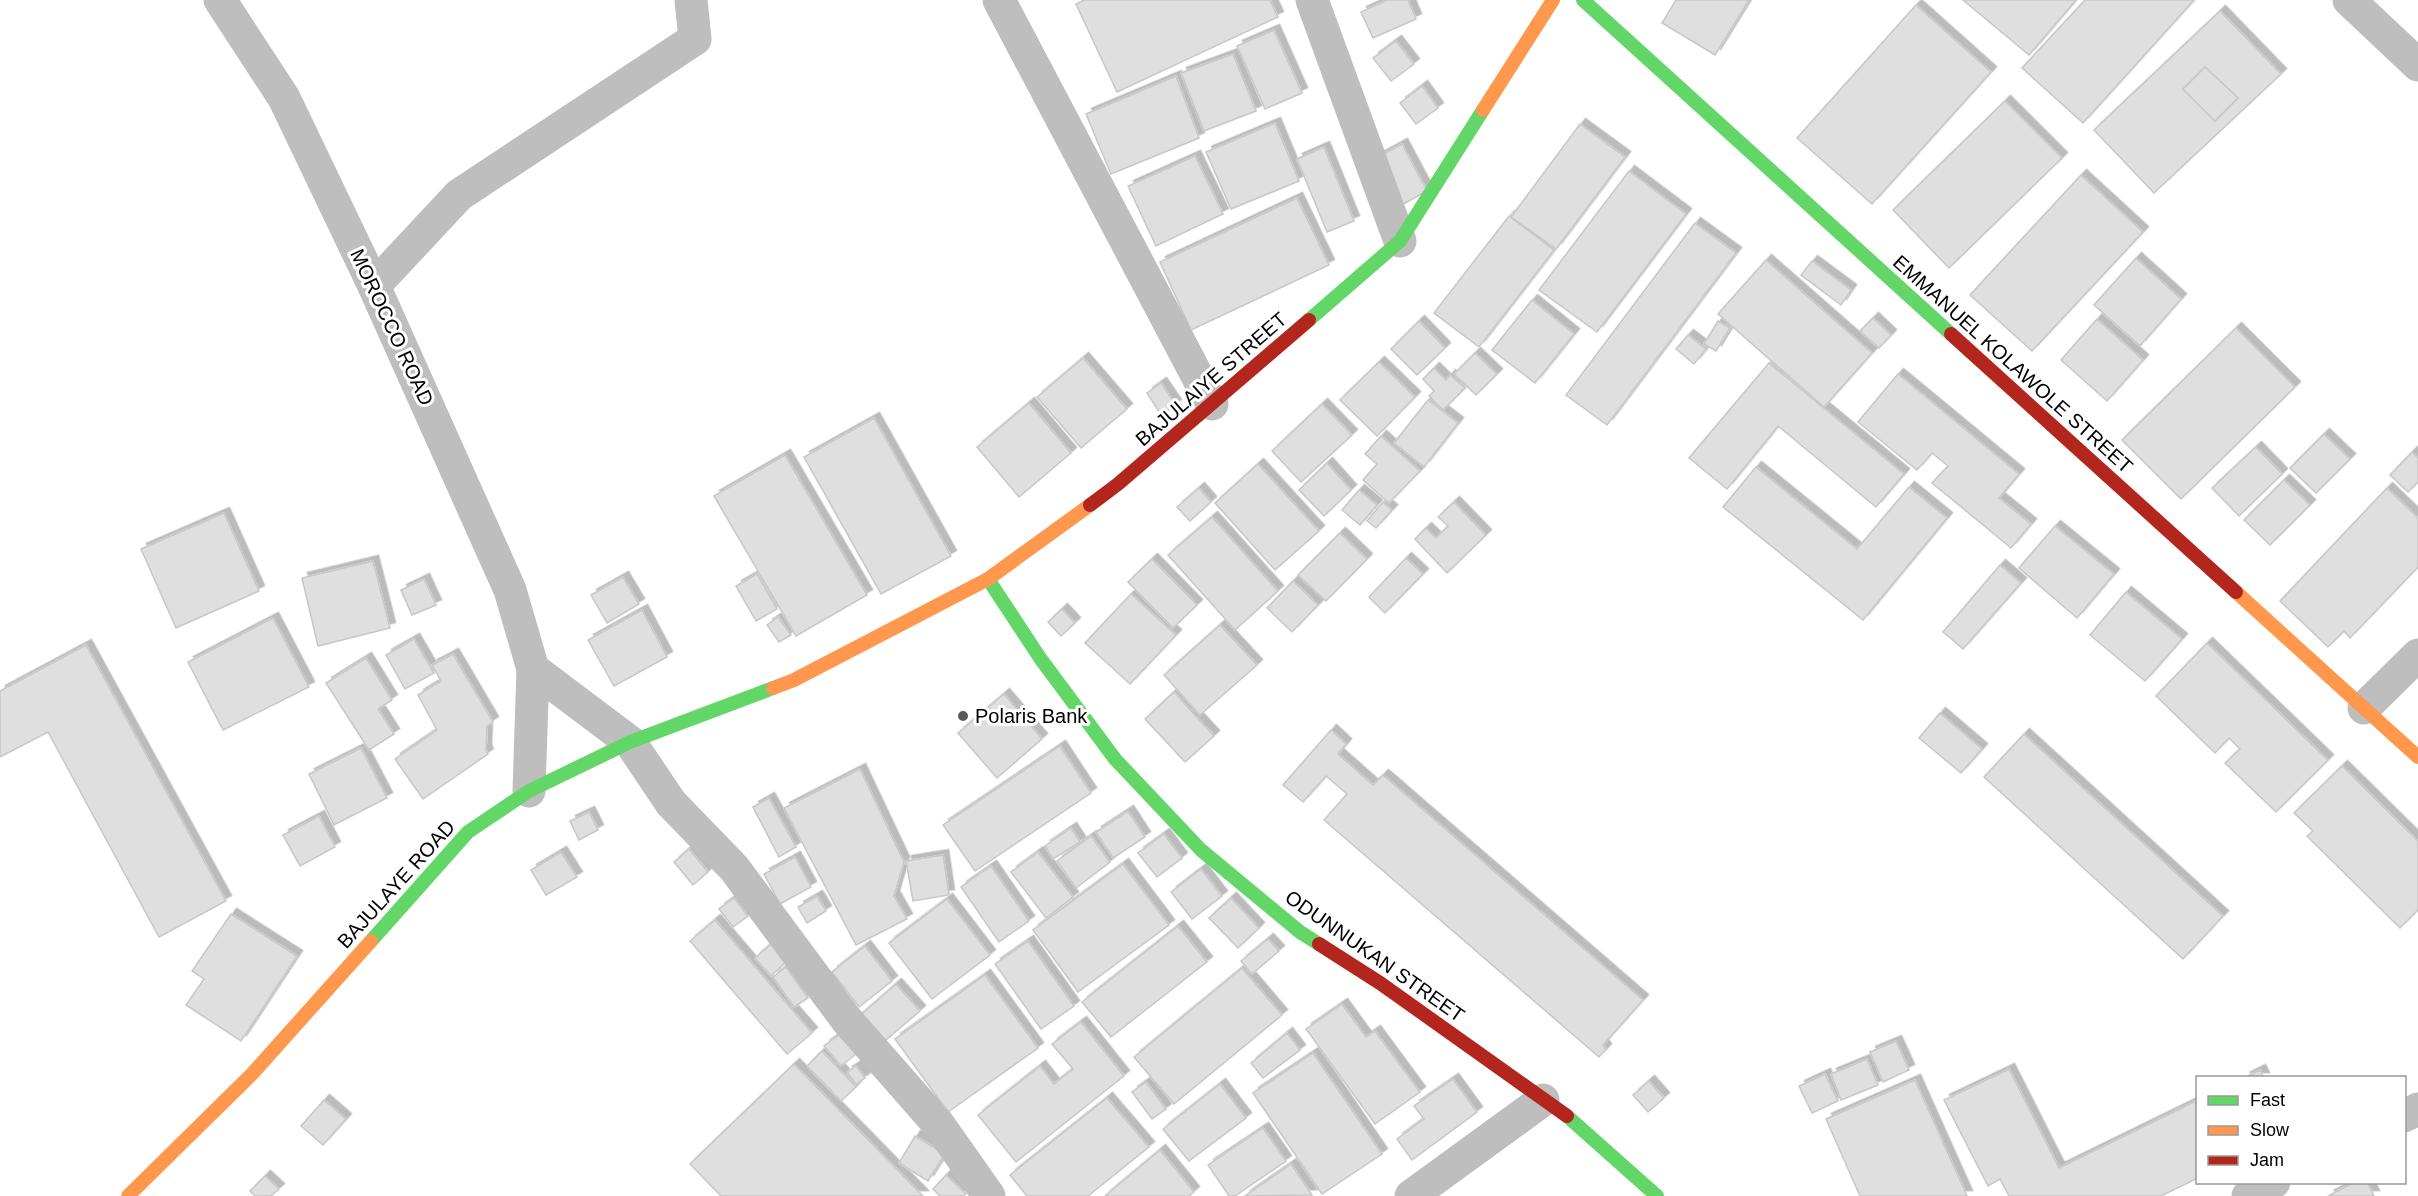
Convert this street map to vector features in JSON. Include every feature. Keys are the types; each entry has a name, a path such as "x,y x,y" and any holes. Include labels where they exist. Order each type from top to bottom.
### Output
{"street":[{"name":"MOROCCO ROAD","path":"220,0 284,98 374,286 510,590 533,669 529,791"},
{"path":"374,286 459,195 695,39 691,0"},
{"path":"999,0 1212,404"},
{"path":"1312,0 1400,241"},
{"name":"BAJULAIYE STREET","path":"794,680 988,579 1118,484 1400,241 1553,0"},
{"name":"EMMANUEL KOLAWOLE STREET","path":"1583,0 2418,757"},
{"path":"2349,0 2418,66"},
{"name":"ODUNNUKAN STREET","path":"988,579 1040,658 1114,759 1201,850 1300,932 1380,983 1575,1122 1657,1196"},
{"path":"2364,708 2418,655"},
{"path":"533,669 630,742 671,803 734,868 846,1019 939,1125 989,1196"},
{"name":"BAJULAYE ROAD","path":"128,1196 252,1074 468,832 529,791 630,742 794,680"},
{"path":"1411,1196 1543,1100"},
{"path":"2248,1196 2270,1184"}],"building":[{"path":"1084,0 1270,0 1278,17 1117,92 1076,4"},
{"path":"1387,0 1408,0 1416,19 1373,38 1361,12"},
{"path":"1676,0 1749,0 1715,55 1662,23"},
{"path":"1963,0 2076,0 2029,55"},
{"path":"2085,0 2194,0 2083,123 2022,68"},
{"path":"1916,5 1991,72 1872,204 1797,138"},
{"path":"2220,11 2281,74 2154,193 2094,130","holes":["2205,67 2238,98 2215,121 2183,89"]},
{"path":"1274,30 1302,93 1265,109 1237,46"},
{"path":"1396,41 1414,64 1391,81 1373,58"},
{"path":"1233,54 1256,111 1204,131 1181,73"},
{"path":"2205,67 2238,98 2215,121 2183,89"},
{"path":"1176,76 1199,138 1111,174 1086,114"},
{"path":"1422,86 1438,108 1416,124 1400,103"},
{"path":"2005,101 2062,158 1949,268 1893,210"},
{"path":"1275,123 1299,181 1231,209 1206,152"},
{"path":"1580,124 1625,157 1556,249 1511,217"},
{"path":"1402,144 1427,191 1400,206 1376,158"},
{"path":"1324,147 1354,221 1327,232 1297,159"},
{"path":"1195,156 1223,214 1156,246 1128,186"},
{"path":"1629,171 1686,214 1597,332 1539,290"},
{"path":"2081,175 2143,232 2032,351 1970,295"},
{"path":"1297,198 1329,265 1191,330 1160,262"},
{"path":"1509,216 1554,250 1479,347 1434,313"},
{"path":"1695,223 1736,253 1607,425 1566,395"},
{"path":"2136,258 2181,299 2140,346 2094,305"},
{"path":"1766,260 1872,353 1824,407 1718,314"},
{"path":"1812,261 1851,290 1841,305 1801,275"},
{"path":"1532,300 1574,334 1535,383 1492,350"},
{"path":"1873,318 1891,335 1879,348 1860,331"},
{"path":"2097,319 2143,360 2107,401 2061,360"},
{"path":"1419,321 1445,348 1417,375 1391,349"},
{"path":"1718,321 1730,328 1716,351 1704,344"},
{"path":"2236,328 2295,387 2181,499 2122,440"},
{"path":"1688,335 1706,349 1694,364 1676,349"},
{"path":"1475,353 1497,374 1476,395 1454,374"},
{"path":"1083,358 1127,409 1081,448 1037,397"},
{"path":"1379,362 1415,397 1377,436 1340,400"},
{"path":"1769,363 1904,474 1876,507 1778,426 1727,489 1689,458"},
{"path":"1434,368 1446,380 1450,375 1465,388 1443,410 1429,396 1434,391 1423,379"},
{"path":"1898,374 2019,474 1999,498 2031,524 2011,548 1932,483 1948,466 1932,453 1917,470 1858,422"},
{"path":"1161,383 1176,405 1161,415 1147,393"},
{"path":"1428,400 1458,423 1424,467 1394,443"},
{"path":"1029,403 1071,453 1019,497 977,447"},
{"path":"1322,404 1352,435 1301,482 1272,451"},
{"path":"874,418 951,556 881,594 804,457"},
{"path":"2324,434 2350,459 2316,493 2290,468"},
{"path":"1381,436 1420,471 1389,503 1363,480 1377,464 1365,454"},
{"path":"2256,447 2282,474 2239,516 2212,488"},
{"path":"2412,452 2418,458 2418,482 2408,492 2390,475"},
{"path":"785,455 867,595 796,636 714,496"},
{"path":"1327,463 1351,490 1324,516 1299,490"},
{"path":"1258,464 1319,531 1275,570 1215,503"},
{"path":"1756,467 1857,549 1909,487 1947,518 1863,620 1723,507"},
{"path":"2284,480 2310,505 2270,545 2244,520"},
{"path":"1199,488 1211,502 1190,521 1177,507"},
{"path":"2387,488 2418,518 2418,567 2350,638 2344,631 2328,647 2280,601"},
{"path":"1359,490 1377,505 1360,525 1342,510"},
{"path":"1383,502 1392,510 1376,528 1367,521"},
{"path":"1454,502 1486,535 1447,573 1415,539 1426,528 1436,538 1448,526 1438,517"},
{"path":"224,513 259,591 176,628 141,549"},
{"path":"1212,517 1278,591 1235,630 1168,555"},
{"path":"2055,526 2114,574 2077,618 2019,568"},
{"path":"1340,533 1367,559 1326,601 1298,575"},
{"path":"1406,558 1423,574 1385,613 1369,597"},
{"path":"1152,559 1197,605 1173,628 1128,582"},
{"path":"373,561 390,628 318,646 302,578"},
{"path":"2000,565 2021,583 1963,649 1943,632"},
{"path":"757,574 777,609 756,621 736,586"},
{"path":"623,577 639,604 607,623 591,595"},
{"path":"424,579 436,605 412,615 401,590"},
{"path":"1293,581 1318,605 1292,632 1267,608"},
{"path":"2126,592 2182,639 2145,681 2090,635"},
{"path":"1131,594 1176,635 1130,684 1085,643"},
{"path":"1062,609 1075,623 1061,636 1048,622"},
{"path":"642,610 667,657 614,686 588,640"},
{"path":"778,617 791,635 779,642 767,625"},
{"path":"273,618 309,687 223,730 188,662"},
{"path":"1220,625 1257,665 1200,715 1164,675"},
{"path":"414,639 434,673 405,689 386,655"},
{"path":"2207,643 2328,760 2276,812 2225,763 2240,749 2229,738 2215,753 2156,696"},
{"path":"86,645 226,901 159,937 48,732 0,757 0,691"},
{"path":"453,654 493,722 487,726 486,750 488,754 423,799 395,759 437,730 418,695 441,681 432,665"},
{"path":"366,658 392,700 378,709 394,734 369,750 326,683"},
{"path":"1174,692 1214,736 1185,762 1145,719"},
{"path":"1004,694 1042,739 997,778 958,733"},
{"path":"1940,713 1982,749 1961,773 1919,738"},
{"path":"1331,730 1346,744 1338,754 1373,785 1383,775 1643,1000 1603,1045 1606,1049 1599,1057 1324,820 1347,794 1326,776 1303,802 1283,785"},
{"path":"2024,734 2223,916 2183,959 1984,777"},
{"path":"1060,746 1091,793 975,871 943,825"},
{"path":"361,748 387,798 334,825 309,774"},
{"path":"2342,766 2418,841 2418,910 2400,928 2307,836 2313,831 2294,813"},
{"path":"860,769 904,862 894,896 907,919 856,945 784,808"},
{"path":"769,798 796,847 779,857 753,807"},
{"path":"1128,811 1145,837 1113,858 1096,832"},
{"path":"589,812 598,830 579,840 570,821"},
{"path":"319,816 335,847 300,866 283,835"},
{"path":"1071,828 1080,842 1053,859 1045,846"},
{"path":"1164,834 1182,858 1157,877 1138,853"},
{"path":"1091,836 1110,862 1076,888 1057,861"},
{"path":"689,849 708,872 693,885 674,862"},
{"path":"561,852 577,877 546,895 531,870"},
{"path":"1038,852 1073,897 1046,918 1011,872"},
{"path":"943,855 949,895 913,901 906,861"},
{"path":"795,857 811,887 780,904 764,874"},
{"path":"1123,864 1169,925 1078,992 1033,930"},
{"path":"991,866 1029,921 999,942 961,887"},
{"path":"1201,869 1222,896 1192,919 1171,892"},
{"path":"817,896 826,911 807,923 798,907"},
{"path":"734,898 748,916 733,927 719,909"},
{"path":"1231,898 1259,928 1238,948 1209,918"},
{"path":"947,899 990,955 932,999 889,943"},
{"path":"231,914 297,956 241,1041 186,1005 204,979 192,971"},
{"path":"715,920 812,1033 787,1054 690,941"},
{"path":"1178,926 1207,962 1111,1037 1082,1002"},
{"path":"1268,939 1279,951 1252,974 1241,961"},
{"path":"1028,941 1074,1006 1041,1029 995,964"},
{"path":"771,944 786,962 771,976 755,958"},
{"path":"865,946 892,981 859,1007 832,972"},
{"path":"786,967 808,998 794,1007 773,977"},
{"path":"1242,968 1282,1015 1174,1104 1134,1057"},
{"path":"985,975 1038,1048 948,1112 895,1039"},
{"path":"896,984 920,1011 880,1045 856,1019"},
{"path":"1342,1004 1366,1037 1375,1031 1420,1092 1375,1124 1306,1029"},
{"path":"1081,1022 1124,1076 1016,1162 978,1115 1040,1066 1054,1084 1073,1069 1052,1044"},
{"path":"1287,1033 1300,1050 1263,1078 1251,1063"},
{"path":"839,1035 856,1054 841,1066 824,1046"},
{"path":"1896,1041 1909,1070 1883,1082 1870,1052"},
{"path":"822,1051 856,1087 841,1101 807,1066"},
{"path":"1313,1053 1382,1154 1322,1194 1253,1093"},
{"path":"1867,1059 1878,1085 1841,1100 1831,1074"},
{"path":"794,1064 923,1196 721,1196 690,1164"},
{"path":"856,1066 865,1078 856,1084 847,1072"},
{"path":"2009,1069 2059,1168 2196,1101 2196,1179 2161,1196 2009,1196 2000,1179 1988,1186 1944,1100"},
{"path":"2260,1070 2263,1076 2248,1076"},
{"path":"1825,1074 1838,1101 1812,1113 1799,1086"},
{"path":"1453,1079 1477,1112 1412,1160 1397,1139 1424,1119 1414,1106"},
{"path":"1915,1080 1967,1196 1860,1196 1826,1119"},
{"path":"1649,1081 1664,1098 1648,1112 1633,1095"},
{"path":"1146,1082 1166,1109 1152,1119 1132,1092"},
{"path":"1220,1084 1246,1118 1189,1161 1163,1129"},
{"path":"1107,1098 1149,1147 1088,1196 1027,1196 1010,1175"},
{"path":"324,1100 346,1119 323,1145 301,1126"},
{"path":"1263,1128 1286,1161 1235,1196 1229,1196 1208,1165"},
{"path":"915,1136 945,1154 928,1181 899,1163"},
{"path":"1160,1150 1194,1192 1189,1196 1105,1196"},
{"path":"1291,1164 1312,1195 1245,1196"},
{"path":"946,1175 966,1194 940,1196 933,1189"},
{"path":"265,1176 279,1189 271,1196 255,1196 250,1191"},
{"path":"2351,1184 2368,1184 2374,1196 2328,1196"}],"traffic: fast":[{"path":"1583,0 1951,334"},
{"path":"1309,320 1400,241 1483,110"},
{"path":"988,579 1040,658 1115,759 1201,850 1300,932 1319,944"},
{"path":"371,941 468,832 529,791 630,742 773,688"},
{"path":"1567,1116 1657,1196"}],"traffic: slow":[{"path":"1483,110 1553,0"},
{"path":"773,688 794,680 988,579 1090,505"},
{"path":"2236,592 2418,757"},
{"path":"128,1196 252,1074 371,941"}],"traffic: jam":[{"path":"1090,505 1118,484 1309,320"},
{"path":"1951,334 2236,592"},
{"path":"1319,944 1380,983 1567,1116"}],"place":[{"name":"Polaris Bank","path":"963,716"}]}
